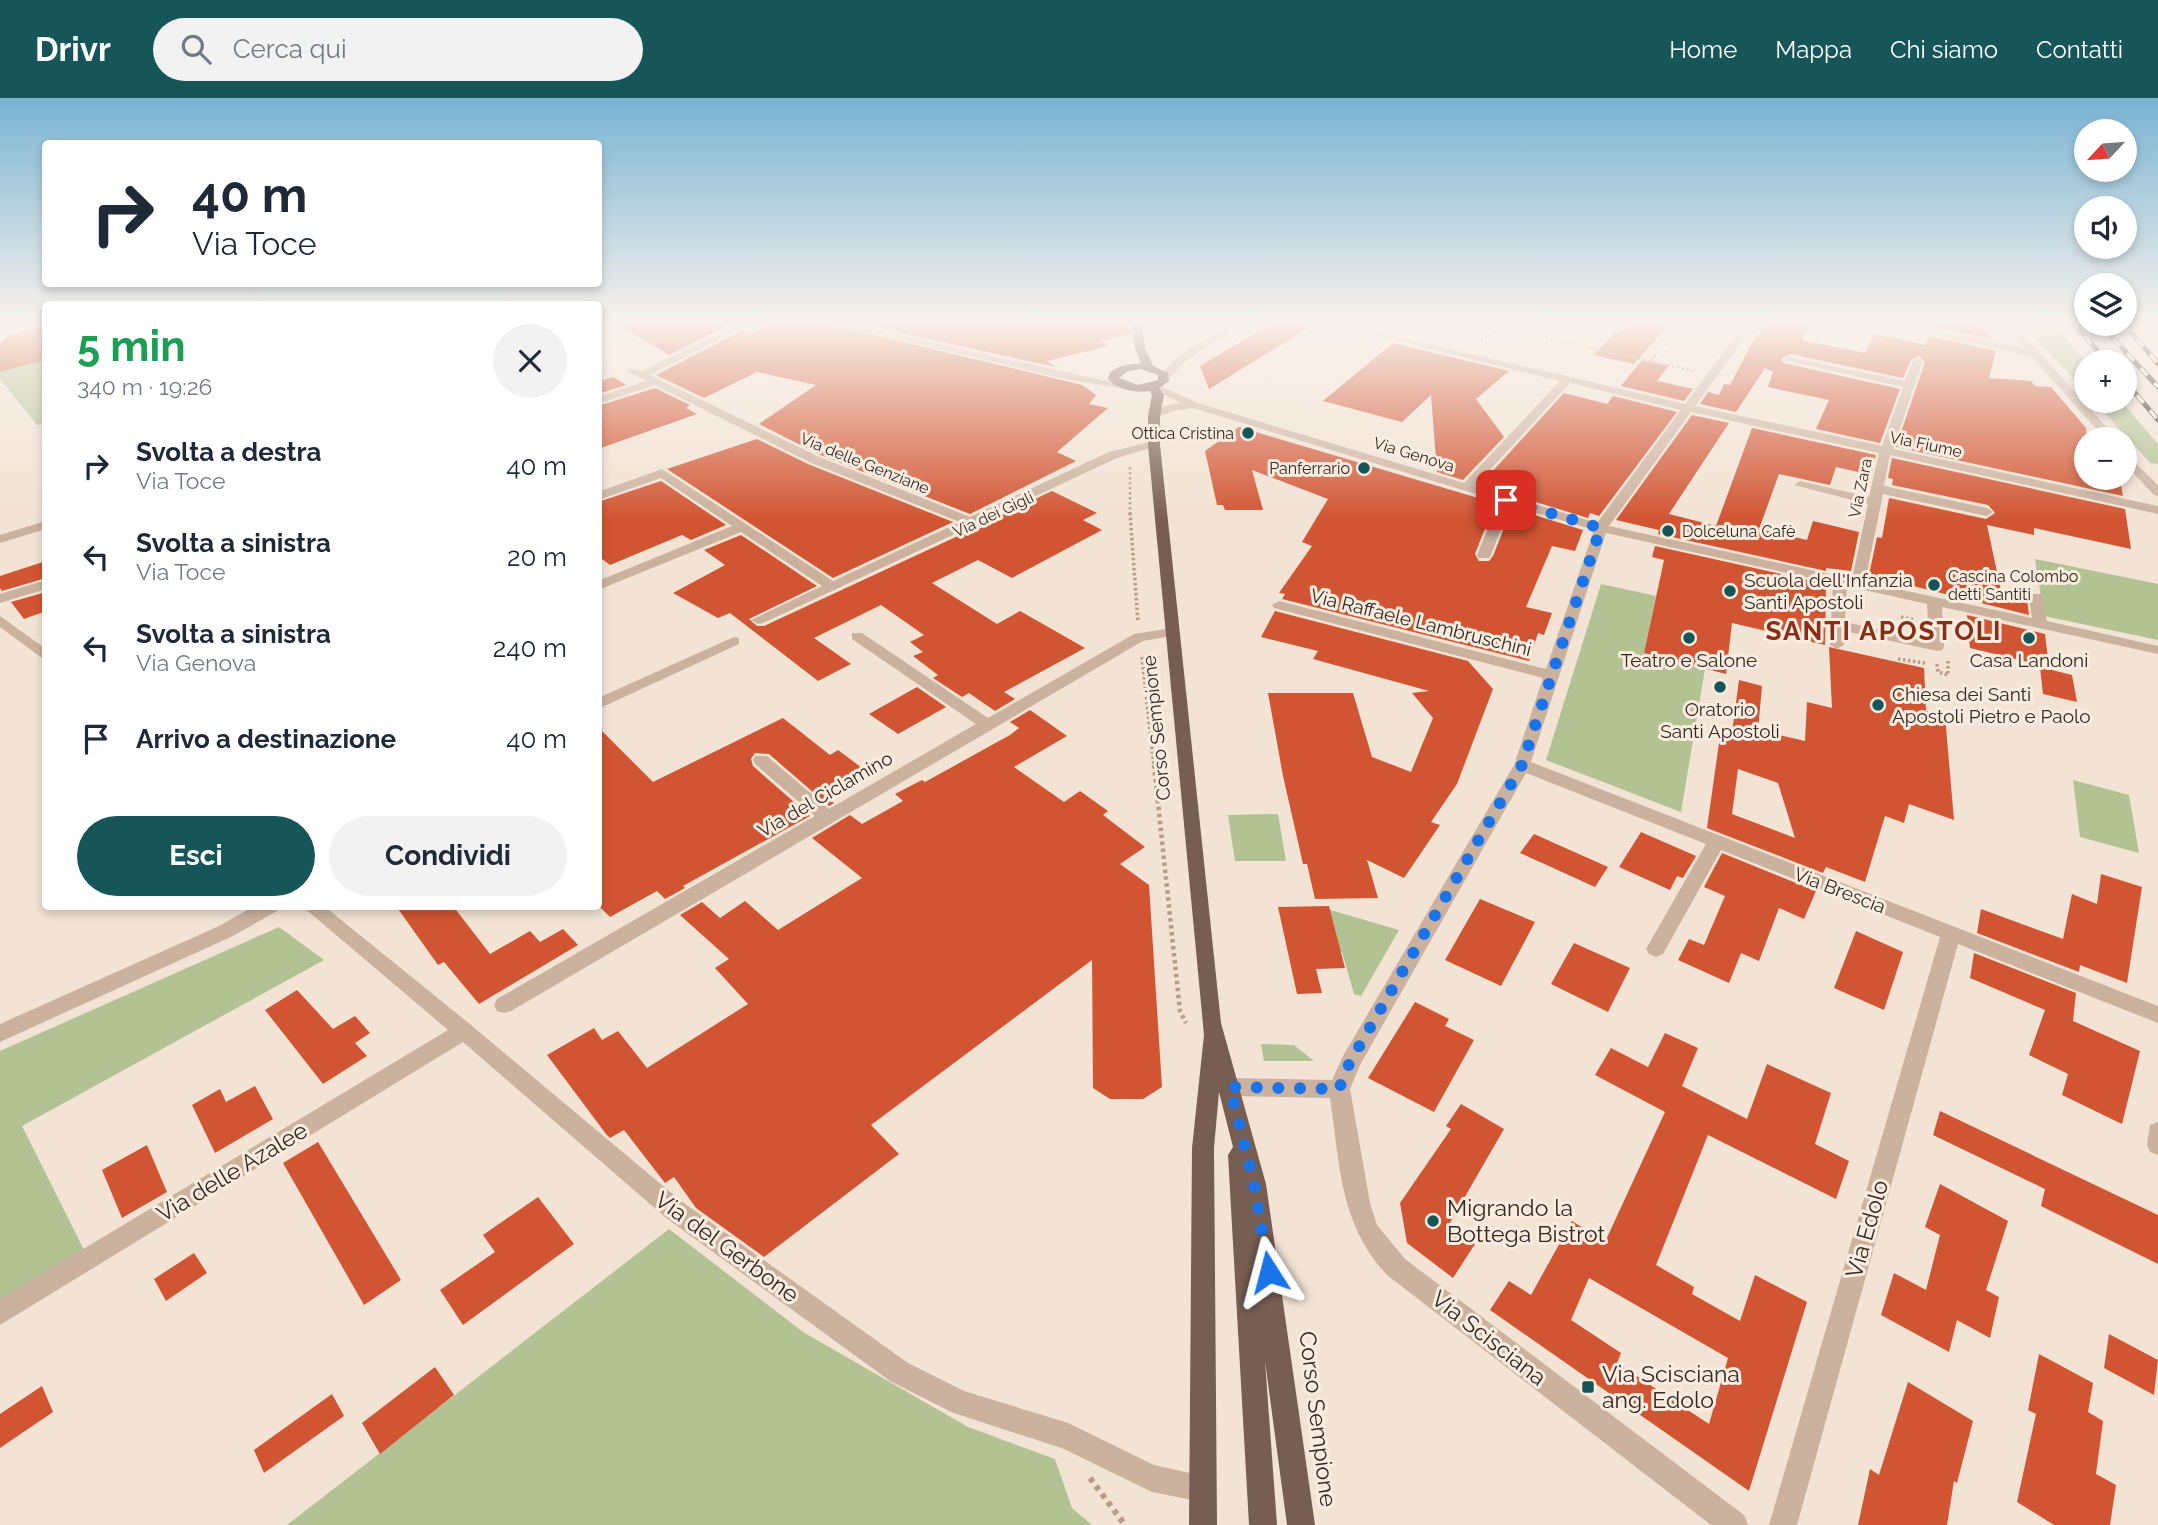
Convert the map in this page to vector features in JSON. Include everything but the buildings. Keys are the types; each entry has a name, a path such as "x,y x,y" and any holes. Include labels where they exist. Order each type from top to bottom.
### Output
{"main road":[{"path":"1125,388 1154,416"},
{"name":"Corso Sempione","path":"1154,388 1158,395 1154,416 1154,445 1213,1033 1203,1149 1203,1525"},
{"name":"Corso Sempione","path":"1213,1033 1230,1087 1254,1184 1267,1260 1301,1525"},
{"path":"1237,1113 1263,1525"}],"street":[{"path":"602,400 638,388"},
{"name":"Via delle Genziane","path":"665,388 803,455 974,523"},
{"name":"Via Genova","path":"1155,388 1194,405 1601,528 2158,650"},
{"path":"1466,488 1560,388"},
{"name":"Via Fiume","path":"1600,388 2158,510"},
{"path":"1230,1087 1339,1089 1350,1062 1522,765 1554,676 1601,528 1703,388"},
{"name":"Via Zara","path":"1858,584 1886,451 1908,388"},
{"path":"2065,388 2100,427"},
{"name":"Via Genova","path":"1154,416 1169,408 1194,405"},
{"name":"Via dei Gigli","path":"758,620 974,523 1121,452 1154,445"},
{"path":"2137,469 2158,492"},
{"path":"602,494 662,472 832,587"},
{"path":"1800,485 1987,512"},
{"path":"1484,555 1506,500"},
{"path":"0,539 42,526"},
{"path":"602,584 743,526"},
{"path":"1837,645 1840,580"},
{"path":"0,600 42,585"},
{"path":"2036,597 2040,624"},
{"path":"1838,625 1937,647 1934,601"},
{"name":"Via Raffaele Lambruschini","path":"1279,605 1554,676"},
{"path":"0,620 42,654"},
{"name":"Via del Ciclamino","path":"504,1005 1139,637 1172,632"},
{"path":"857,636 986,724"},
{"path":"602,702 734,641"},
{"path":"761,760 827,817"},
{"name":"Via Brescia","path":"1522,765 2158,1015"},
{"path":"1656,949 1716,842"},
{"path":"0,1033 226,931 263,910"},
{"name":"Via del Gerbone","path":"316,910 464,1031 673,1209 906,1376 960,1404 1068,1437 1152,1478 1202,1488"},
{"name":"Via Edolo","path":"1783,1525 1951,933"},
{"name":"Via delle Azalee","path":"0,1313 464,1031"},
{"name":"Via Scisciana","path":"1339,1089 1358,1203 1367,1230 1379,1249 1396,1267 1734,1525"},
{"path":"2158,1132 2158,1146"}],"path":[{"path":"1132,456 1128,480 1139,626"},
{"path":"1140,643 1180,1011 1186,1023"},
{"path":"1085,1472 1125,1525"}],"green space":[{"path":"7,388 42,388 42,424 37,425"},
{"path":"2105,413 2131,413 2158,444 2158,464 2150,463 2137,449 2137,427 2117,427"},
{"path":"2035,559 2158,584 2158,640 2044,616"},
{"path":"1601,584 1656,596 1644,653 1705,669 1681,812 1546,760"},
{"path":"2073,780 2129,795 2139,853 2080,837"},
{"path":"1278,814 1286,861 1235,861 1228,815"},
{"path":"1317,906 1399,930 1361,996 1354,994 1342,952 1337,952"},
{"path":"279,927 324,960 22,1126 84,1250 0,1301 0,1051"},
{"path":"1261,1044 1294,1045 1314,1061 1264,1061"},
{"path":"669,1229 803,1332 968,1427 1055,1459 1072,1508 1092,1525 287,1525"}],"railway":[{"path":"2137,395 2158,420"}],"place":[{"name":"Ottica Cristina","path":"1248,433"},
{"name":"Panferrario","path":"1364,468"},
{"name":"Dolceluna Cafè","path":"1668,531"},
{"name":"Cascina Colombo detti Santiti","path":"1934,585"},
{"name":"Scuola dell'Infanzia Santi Apostoli","path":"1730,591"},
{"name":"Teatro e Salone","path":"1689,638"},
{"name":"Casa Landoni","path":"2029,638"},
{"name":"Oratorio Santi Apostoli","path":"1720,687"},
{"name":"Chiesa dei Santi Apostoli Pietro e Paolo","path":"1878,705"},
{"name":"Migrando la Bottega Bistrot","path":"1433,1221"},
{"name":"Via Scisciana ang. Edolo","path":"1588,1387"}],"district":[{"name":"SANTI APOSTOLI","path":"1884,631"}],"route":[{"path":"1269,1272 1254,1184 1230,1087 1339,1089 1350,1062 1522,765 1554,676 1601,528 1506,500"}]}
